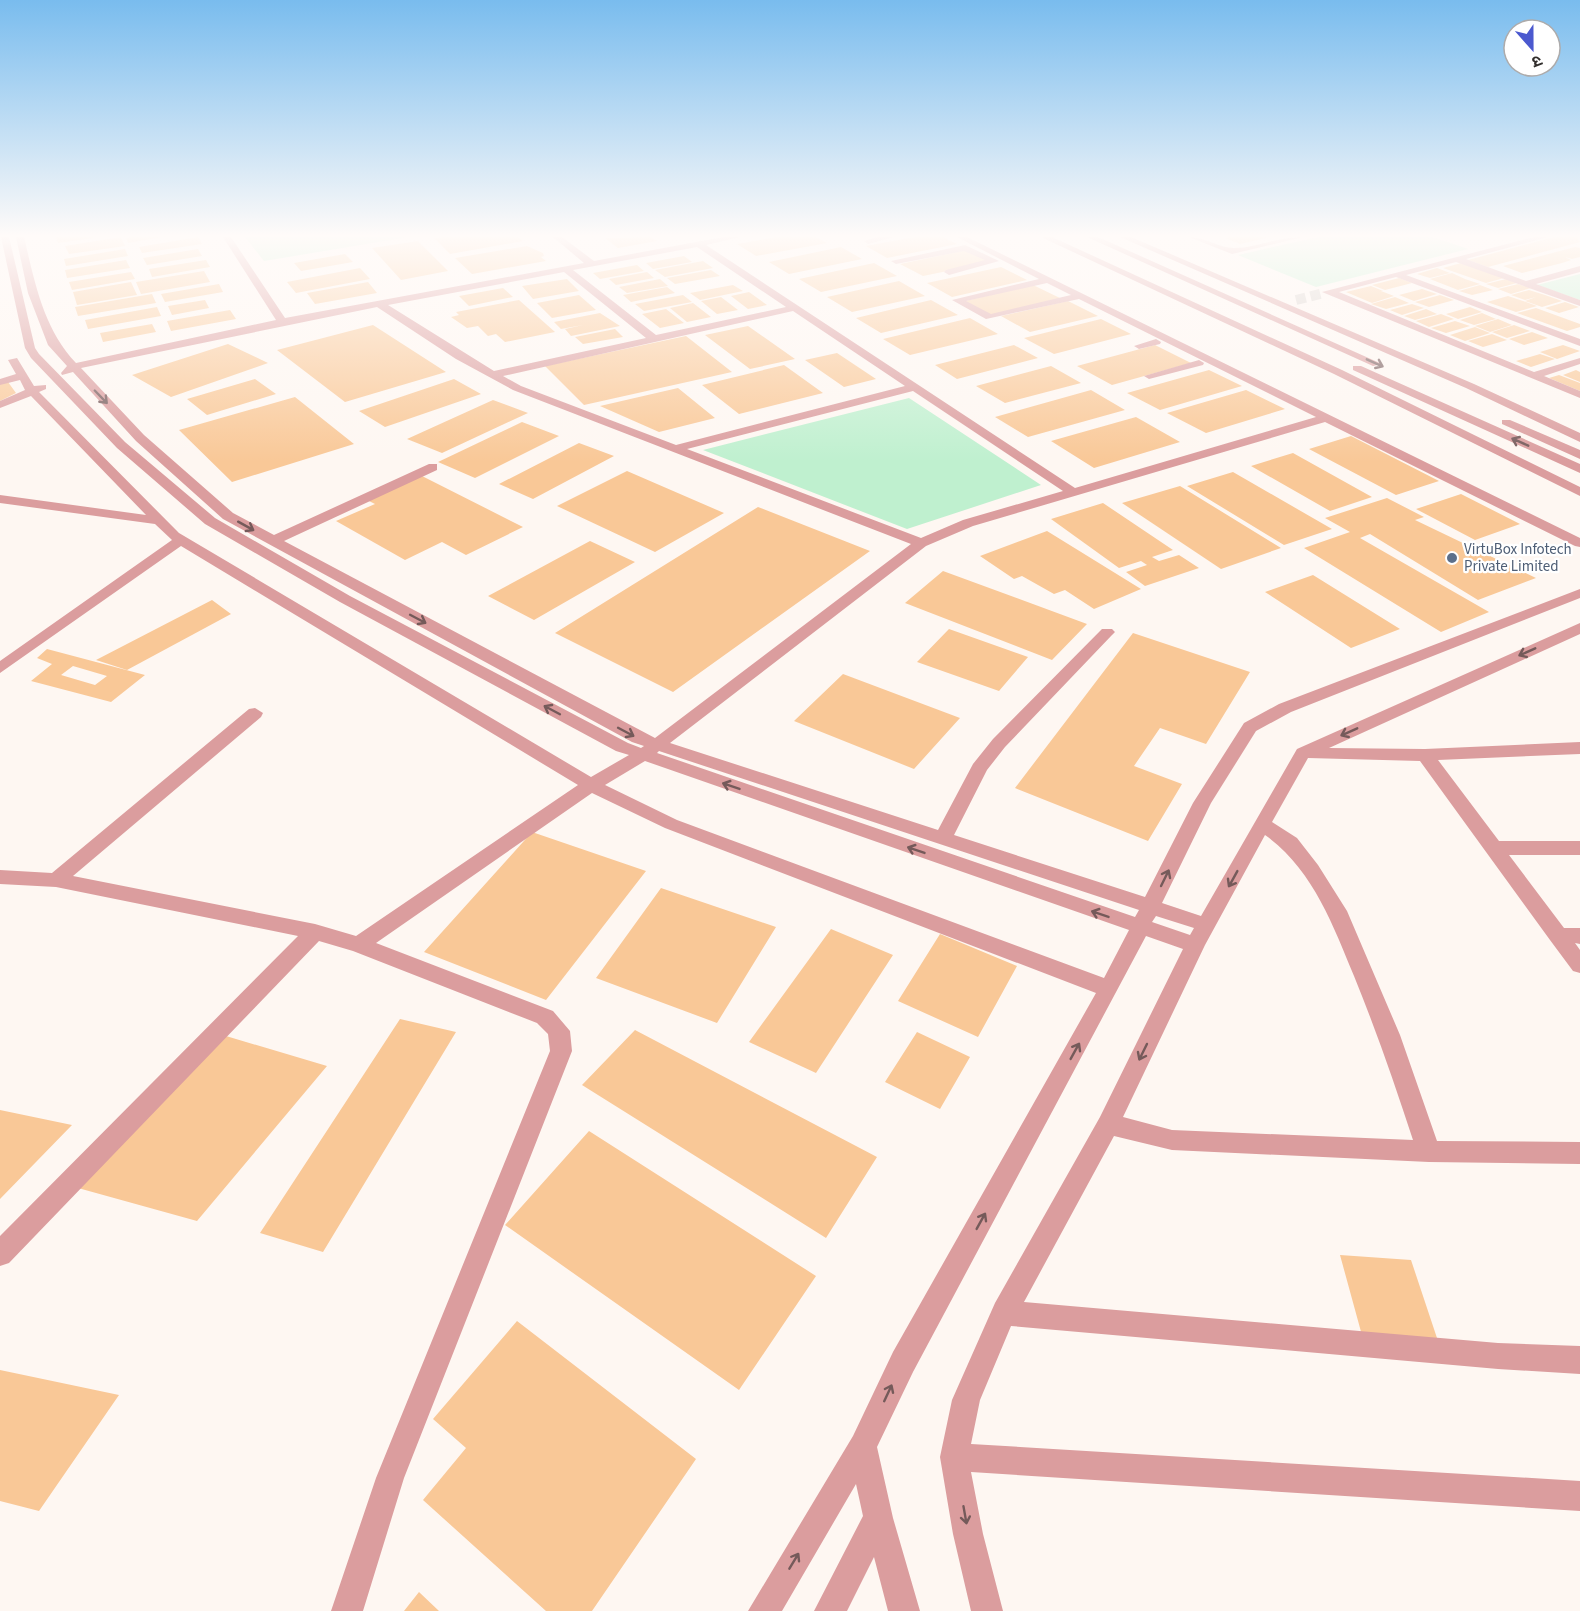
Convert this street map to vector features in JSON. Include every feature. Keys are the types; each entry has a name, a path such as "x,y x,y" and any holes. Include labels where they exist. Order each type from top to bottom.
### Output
{"street":[{"path":"23,312 30,348 34,356 121,445 210,521 365,610 622,747 650,750 943,839 1207,925"},
{"path":"31,312 52,345 140,438 228,516 638,738 650,750 1140,928 1195,945"},
{"path":"276,312 282,322"},
{"path":"0,382 27,383 57,380 72,367 335,312"},
{"path":"392,312 492,375 556,405 921,543"},
{"path":"620,312 654,339"},
{"path":"492,375 775,312"},
{"path":"800,312 1073,492"},
{"path":"981,312 990,317 1011,312"},
{"path":"1109,312 1159,340 1255,384 1580,543"},
{"path":"1209,312 1338,372 1580,492"},
{"path":"1237,312 1578,465"},
{"path":"1261,312 1418,382"},
{"path":"1299,312 1526,411 1580,438"},
{"path":"1376,312 1580,396"},
{"path":"1498,312 1580,343"},
{"path":"1139,346 1159,340"},
{"path":"0,362 58,351"},
{"path":"13,360 27,383 159,521 181,540 591,785 671,824 1110,990"},
{"path":"1533,376 1580,361"},
{"path":"1149,376 1209,363"},
{"path":"0,405 27,383"},
{"path":"673,449 915,387"},
{"path":"1494,416 1578,465"},
{"path":"359,945 591,785 650,750 921,543 968,523 1325,418"},
{"path":"272,541 433,467"},
{"path":"0,499 159,521"},
{"path":"0,668 181,540"},
{"path":"764,1611 863,1446 903,1362 1110,990 1202,803 1250,727 1285,708 1580,593"},
{"path":"987,1611 968,1534 954,1457 966,1400 1004,1312 1108,1124 1195,945 1303,753 1580,628"},
{"path":"943,839 979,768 999,743 1107,632"},
{"path":"56,880 255,713"},
{"path":"1303,753 1425,755 1580,748"},
{"path":"1425,755 1496,848 1580,965"},
{"path":"1264,825 1290,843 1311,870 1337,911 1389,1035 1429,1151"},
{"path":"1496,848 1580,848"},
{"path":"0,877 56,880 315,932 359,945 545,1017 559,1031 561,1051 390,1478 347,1611"},
{"path":"0,1254 315,932"},
{"path":"1557,935 1580,936"},
{"path":"1108,1124 1172,1140 1429,1151 1580,1154"},
{"path":"1004,1312 1035,1317 1498,1356 1580,1360"},
{"path":"863,1446 878,1518 904,1611"},
{"path":"954,1457 1578,1499"},
{"path":"830,1611 878,1518"}],"green space":[{"path":"909,398 1041,485 907,529 703,450"}],"building":[{"path":"77,312 101,312 78,316"},
{"path":"128,312 159,312 161,316 88,329 85,320"},
{"path":"171,312 187,312 172,315"},
{"path":"218,312 231,312 236,319 171,331 167,321"},
{"path":"456,312 533,312 555,332 505,342 496,334 488,336 478,326 467,328 451,317 459,315"},
{"path":"546,312 584,312 552,318"},
{"path":"670,312 684,323 660,328 642,314"},
{"path":"675,312 705,312 711,317 687,322"},
{"path":"880,312 953,312 958,315 881,333 856,318"},
{"path":"979,312 1008,312 988,317"},
{"path":"1018,312 1090,312 1098,316 1030,332 1001,316"},
{"path":"1416,312 1437,314 1415,320 1404,316"},
{"path":"1452,312 1481,312 1458,319 1446,314"},
{"path":"1547,312 1580,324 1580,327 1567,331 1517,313"},
{"path":"600,313 620,326 571,336 565,329 583,325 561,329 554,322"},
{"path":"1482,313 1496,319 1474,325 1460,320"},
{"path":"1441,314 1454,319 1429,327 1416,321"},
{"path":"970,318 998,334 910,355 883,339"},
{"path":"1101,319 1131,334 1054,354 1024,338"},
{"path":"1498,319 1512,325 1490,332 1475,326"},
{"path":"1455,321 1470,326 1446,333 1431,328"},
{"path":"152,324 156,332 103,342 100,333"},
{"path":"373,325 446,372 345,402 277,350"},
{"path":"1514,325 1530,331 1507,338 1492,332"},
{"path":"748,326 795,359 750,369 705,335"},
{"path":"1475,327 1490,333 1465,341 1450,335"},
{"path":"615,329 623,337 583,344 575,337"},
{"path":"1532,332 1548,338 1524,345 1509,339"},
{"path":"1492,334 1507,340 1483,347 1468,341"},
{"path":"686,336 732,372 584,405 545,366"},
{"path":"228,344 268,363 171,397 132,375"},
{"path":"1014,345 1038,358 957,379 935,365"},
{"path":"1155,345 1191,363 1112,385 1077,366"},
{"path":"1563,345 1580,351 1557,359 1540,352"},
{"path":"837,353 876,379 844,387 805,360"},
{"path":"1540,354 1555,359 1531,367 1516,361"},
{"path":"784,365 823,393 739,414 702,385"},
{"path":"1051,366 1081,383 1005,403 976,386"},
{"path":"1209,370 1242,386 1160,410 1127,393"},
{"path":"1576,370 1580,372 1580,382 1563,375"},
{"path":"1559,375 1580,383 1580,391 1549,378"},
{"path":"255,379 276,394 207,415 187,399"},
{"path":"454,379 481,394 385,427 359,411"},
{"path":"8,382 16,393 0,401 0,384"},
{"path":"678,388 715,418 659,432 600,406"},
{"path":"1091,390 1125,410 1028,437 995,417"},
{"path":"1246,390 1285,409 1206,433 1167,413"},
{"path":"295,397 354,444 232,482 179,430"},
{"path":"493,400 528,413 442,453 407,439"},
{"path":"1136,417 1180,442 1094,468 1051,441"},
{"path":"522,422 559,436 475,478 438,462"},
{"path":"1351,436 1439,481 1396,495 1309,449"},
{"path":"579,443 614,456 533,499 499,484"},
{"path":"1293,453 1372,497 1330,511 1251,466"},
{"path":"627,471 724,513 655,552 557,506"},
{"path":"1233,472 1332,529 1284,545 1187,486"},
{"path":"422,476 523,527 466,555 442,542 405,560 336,521 375,504 367,500"},
{"path":"1180,486 1281,548 1221,569 1122,503"},
{"path":"1461,494 1520,524 1475,540 1416,509"},
{"path":"1387,498 1424,517 1415,520 1536,578 1478,600 1370,534 1360,538 1489,612 1441,632 1304,548 1350,532 1325,518"},
{"path":"1103,503 1173,550 1152,557 1159,561 1179,555 1199,568 1145,586 1126,572 1147,565 1141,561 1119,568 1051,519"},
{"path":"758,507 870,551 673,692 555,633"},
{"path":"1047,531 1141,589 1094,609 1065,590 1054,594 1022,576 1014,579 980,556"},
{"path":"590,541 635,562 534,620 488,596"},
{"path":"943,571 1087,624 1052,660 905,603"},
{"path":"1313,575 1400,629 1351,648 1265,592"},
{"path":"212,600 231,614 127,670 96,660"},
{"path":"949,629 1028,657 999,691 917,662"},
{"path":"1133,633 1250,672 1206,744 1160,728 1134,766 1182,784 1148,841 1015,788"},
{"path":"47,649 145,675 111,702 31,681 52,664 37,658","holes":["73,666 107,676 95,685 61,675"]},
{"path":"843,674 960,718 914,769 794,721"},
{"path":"532,832 646,871 546,1000 424,952"},
{"path":"661,888 776,927 717,1023 596,978"},
{"path":"831,929 893,955 816,1073 749,1042"},
{"path":"940,934 1017,966 978,1037 898,1001"},
{"path":"400,1019 456,1032 323,1252 260,1233"},
{"path":"635,1030 877,1157 826,1238 582,1085"},
{"path":"917,1032 970,1057 940,1109 885,1082"},
{"path":"226,1036 327,1066 197,1221 78,1188"},
{"path":"0,1110 72,1125 0,1199"},
{"path":"589,1131 816,1276 739,1390 505,1225"},
{"path":"1340,1255 1411,1260 1439,1344 1363,1339"},
{"path":"517,1321 696,1459 592,1611 546,1611 423,1500 466,1448 433,1419"},
{"path":"0,1370 119,1395 39,1511 0,1501"},
{"path":"419,1592 439,1611 404,1611"}],"place":[{"name":"VirtuBox Infotech Private Limited","path":"1452,558"}]}
